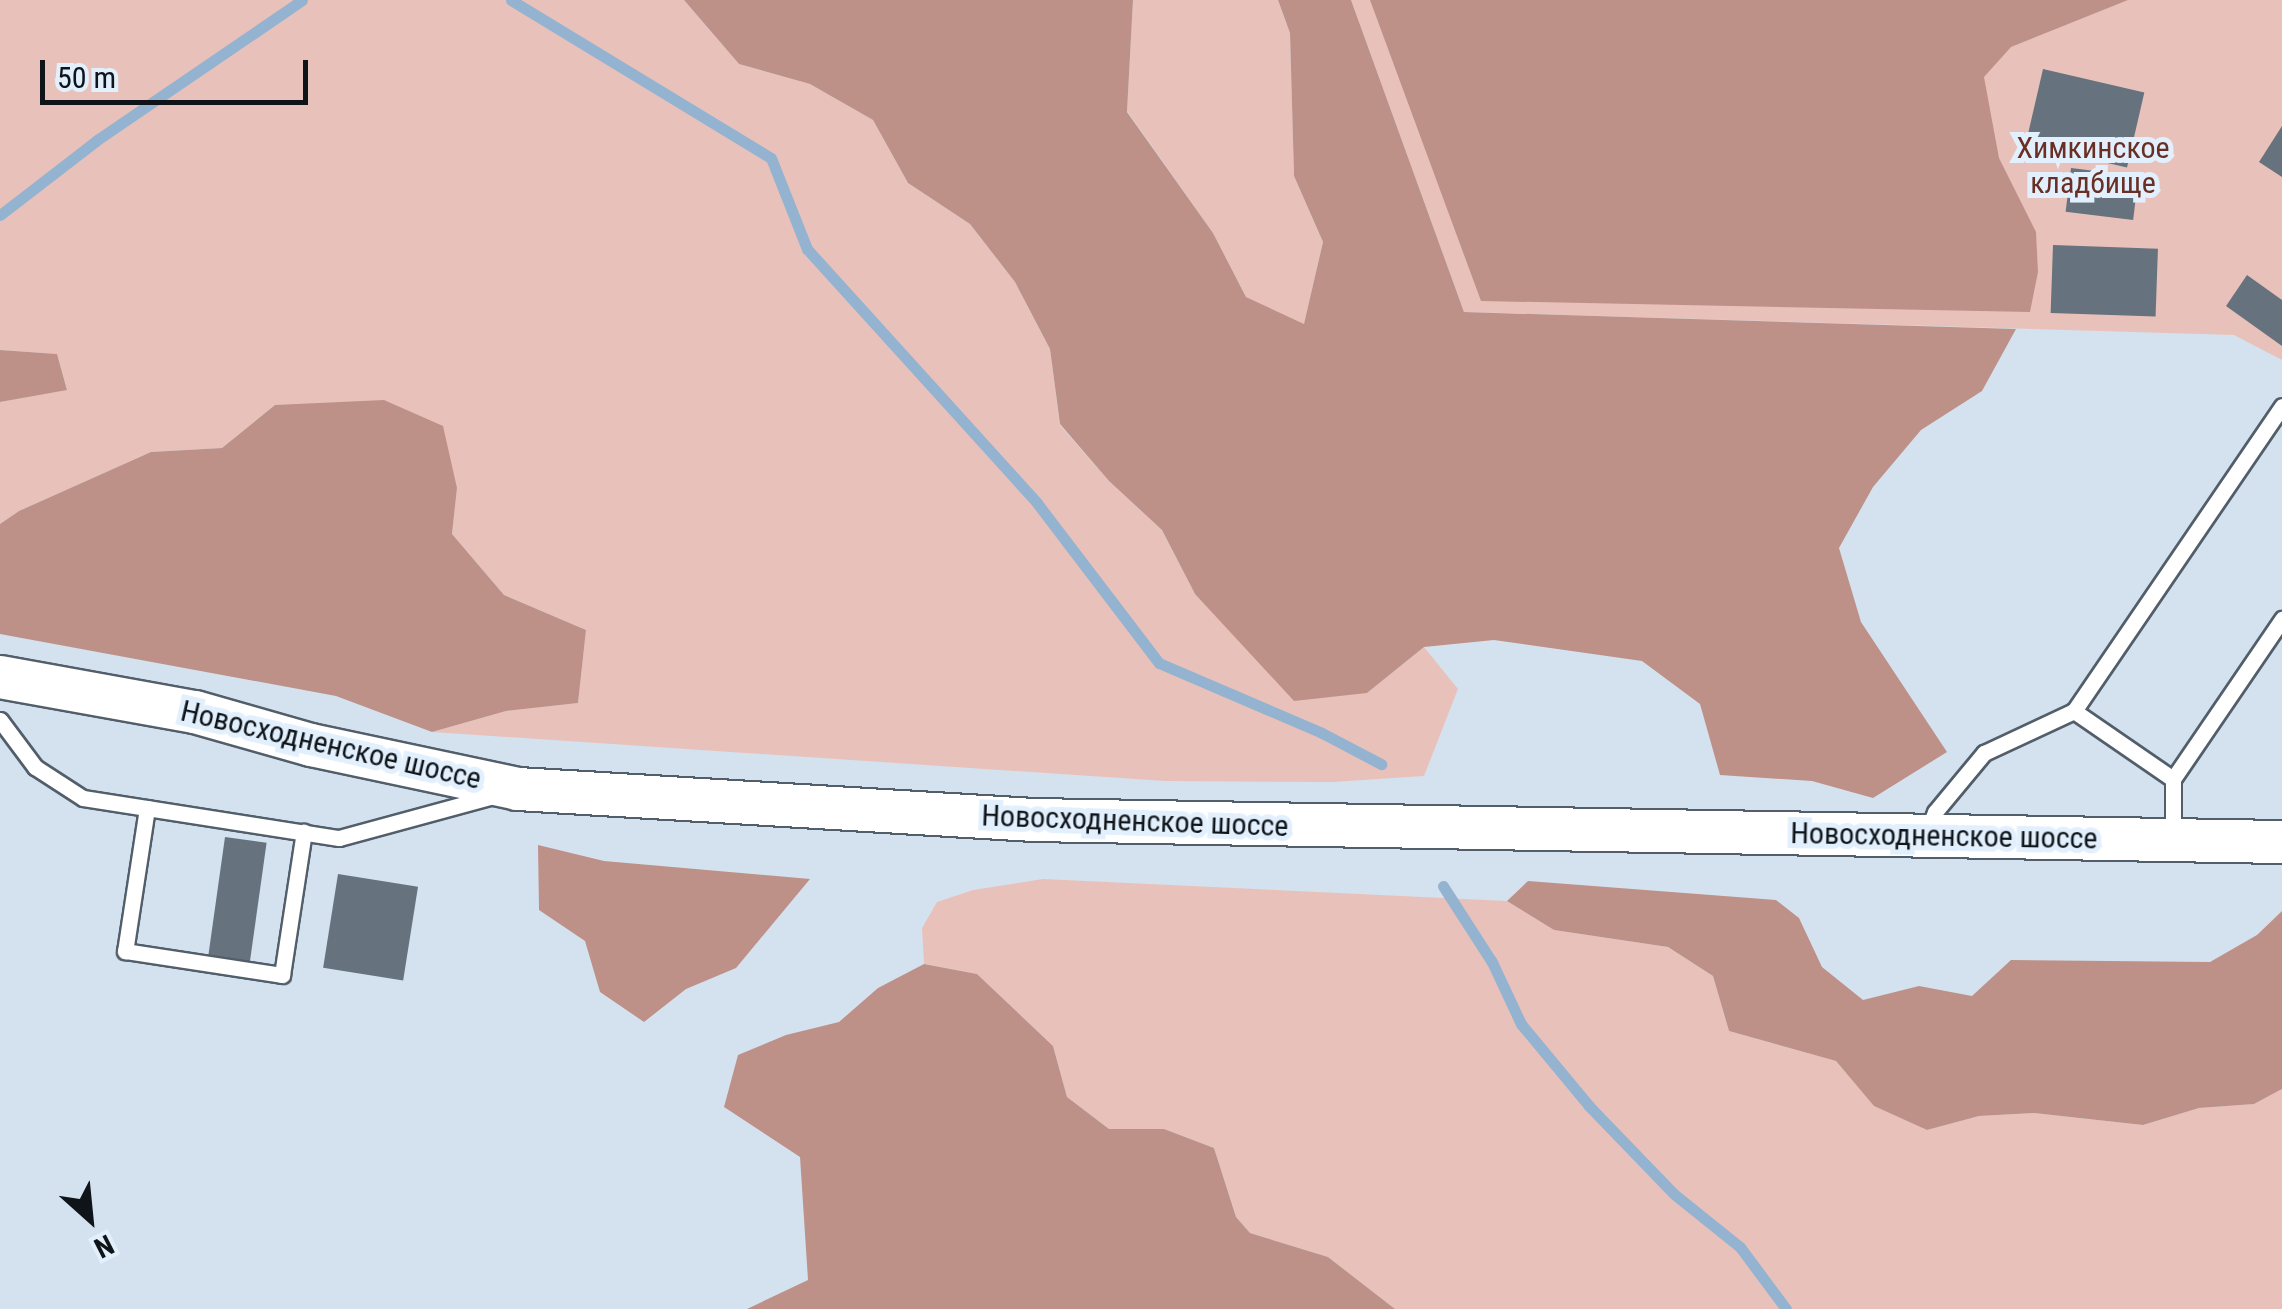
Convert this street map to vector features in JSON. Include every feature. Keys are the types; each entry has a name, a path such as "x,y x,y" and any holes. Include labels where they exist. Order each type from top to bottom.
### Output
{"main road":[{"name":"Новосходненское шоссе","path":"0,678 195,712 311,745 518,789 1033,820 1926,832 2174,842 2282,842"}],"lane":[{"path":"1926,832 1936,812 1984,753 2074,711 2282,406"},
{"path":"2174,842 2173,779 2282,620"},
{"path":"2074,711 2173,779"},
{"path":"0,720 35,768 83,798 339,838 518,789"},
{"path":"148,808 125,951 282,976 304,832"}],"green space":[{"path":"0,0 684,0 739,64 810,84 873,120 908,183 970,224 1015,282 1050,349 1060,425 1109,481 1162,530 1195,594 1367,693 1424,647 1458,689 1424,776 1333,782 1165,781 432,732 506,711 578,703 586,630 504,595 452,534 457,488 275,405 222,448 151,452 19,511 0,524 0,402 67,389 57,354 0,350"},
{"path":"1133,0 1278,0 1290,33 1294,176 1323,242 1304,325 1246,297 1213,233 1127,111"},
{"name":"Химкинское кладбище","path":"1351,0 2282,0 2282,360 2234,335 1464,312"},
{"path":"1043,879 1507,901 1554,930 1668,947 1713,976 1729,1031 1836,1061 1875,1106 1927,1130 1979,1116 2034,1113 2143,1125 2199,1108 2254,1104 2282,1089 2282,1309 1395,1309 1328,1257 1250,1233 1236,1217 1214,1148 1164,1129 1109,1129 1067,1097 1053,1046 977,974 924,964 922,928 937,902 973,890"}],"shaded area":[{"path":"684,0 1133,0 1127,112 1213,233 1246,297 1304,324 1323,242 1294,176 1290,33 1278,0 1351,0 1464,312 2016,329 1982,391 1921,430 1873,487 1839,548 1861,622 1947,752 1873,798 1812,781 1720,775 1700,704 1642,661 1494,640 1424,647 1367,693 1294,701 1195,594 1162,530 1109,481 1060,424 1050,349 1015,282 970,224 908,183 873,120 810,84 739,64"},
{"name":"Химкинское кладбище","path":"1370,0 2128,0 2011,47 1984,77 1999,158 2036,232 2038,272 2030,312 1481,301"},
{"path":"0,350 57,354 67,390 0,402"},
{"path":"384,400 443,426 457,488 452,534 504,595 586,630 578,703 506,711 432,732 336,696 0,634 0,524 19,511 151,452 222,448 275,405"},
{"path":"538,845 604,861 810,879 736,968 686,989 644,1022 600,992 585,941 539,910"},
{"path":"1528,881 1776,900 1799,918 1822,967 1863,1000 1919,986 1972,996 2011,960 2210,962 2257,935 2282,911 2282,1089 2254,1104 2199,1108 2143,1125 2034,1113 1979,1116 1927,1130 1874,1106 1836,1061 1729,1031 1713,976 1668,947 1554,930 1507,901"},
{"path":"924,964 977,974 1053,1046 1067,1097 1109,1129 1164,1129 1214,1148 1236,1217 1250,1233 1328,1257 1395,1309 747,1309 808,1280 800,1157 724,1107 738,1055 786,1035 839,1022 878,988"}],"building":[{"path":"2043,69 2144,92 2127,167 2026,144"},
{"path":"2282,126 2282,177 2259,162"},
{"path":"2071,168 2138,176 2133,220 2066,212"},
{"path":"2053,245 2158,249 2156,317 2051,313"},
{"path":"2247,275 2282,300 2282,346 2226,306"},
{"path":"225,837 267,843 250,962 208,956"},
{"path":"338,874 418,887 403,981 323,968"}],"waterway":[{"path":"0,215 97,140 302,0"},
{"path":"511,0 771,158 807,249 1037,503 1159,663 1322,733 1381,764"},
{"path":"1443,886 1492,962 1521,1024 1589,1106 1674,1194 1740,1247 1786,1309"}]}
